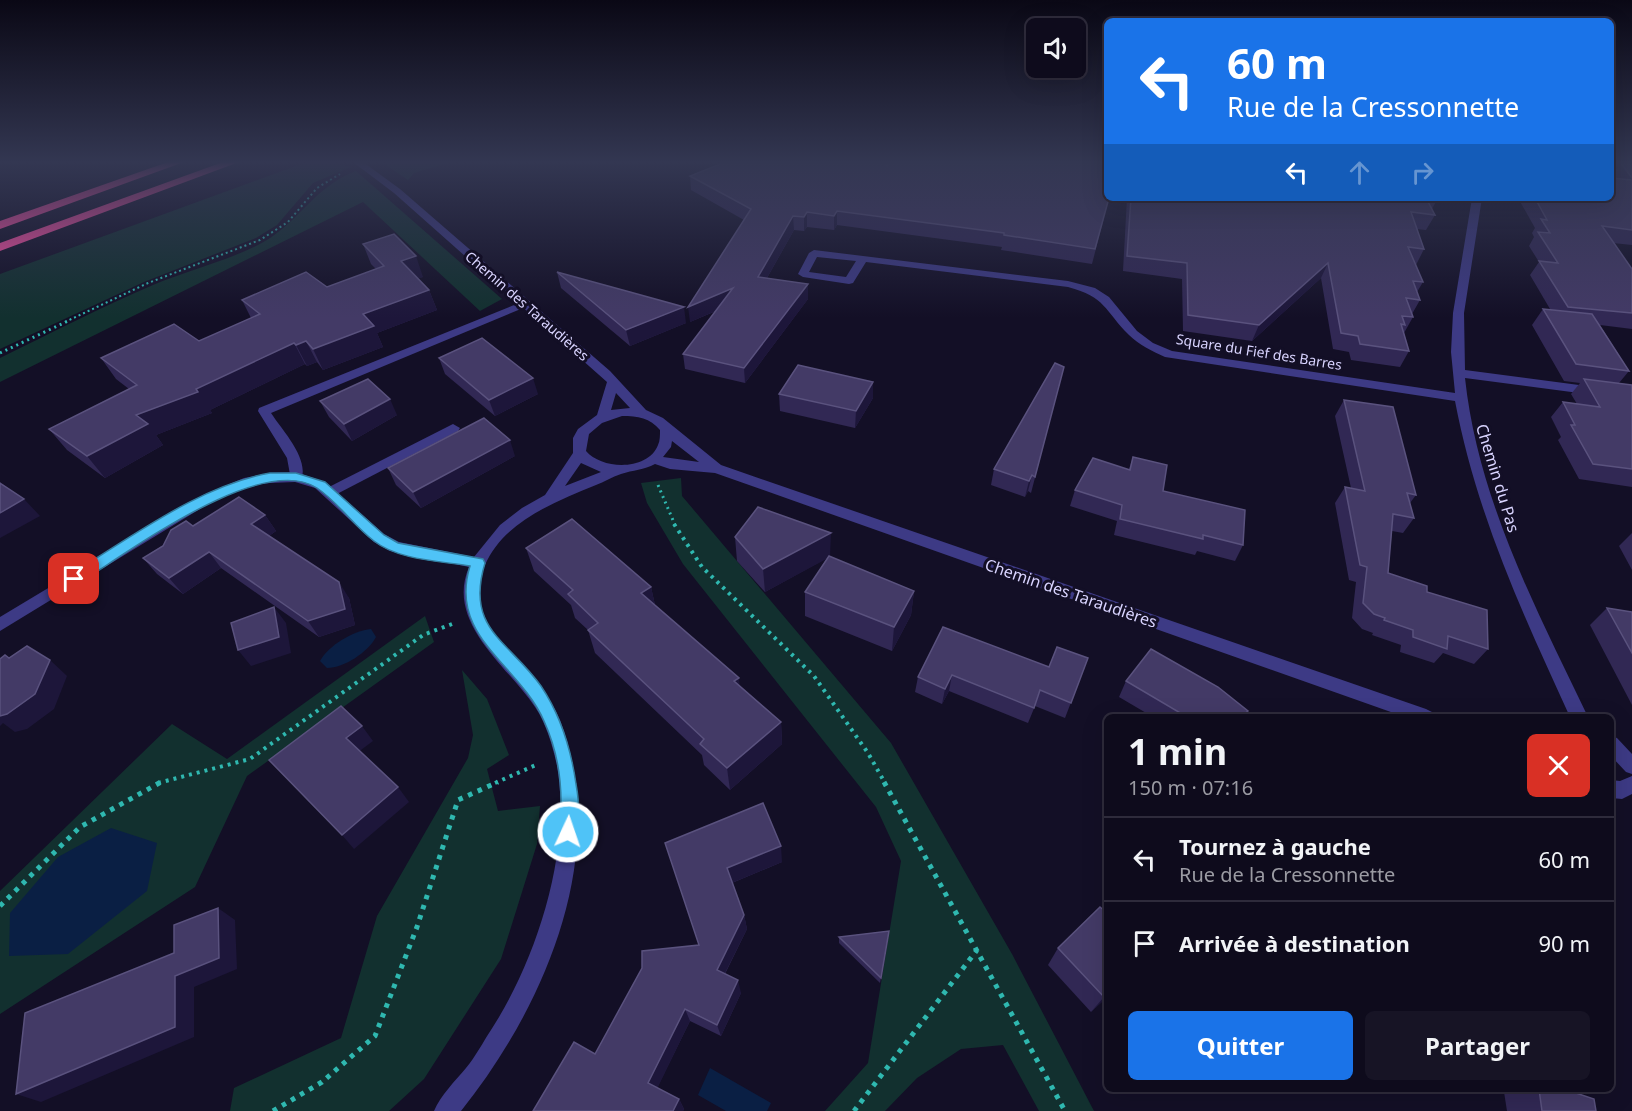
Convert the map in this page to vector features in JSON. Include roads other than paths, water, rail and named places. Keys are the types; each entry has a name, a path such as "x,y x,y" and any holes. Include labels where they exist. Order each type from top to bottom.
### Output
{"highway":[{"path":"0,225 32,214"},
{"path":"0,247 91,214"}],"street":[{"name":"Chemin des Taraudières","path":"423,214 613,382 641,413"},
{"name":"Chemin du Pas","path":"1474,214 1458,313 1457,352 1460,398 1469,448 1507,561 1578,714"},
{"name":"Square du Fief des Barres","path":"864,258 849,281 803,274 814,253 864,258 1068,284 1091,290 1105,299 1133,333 1149,345 1169,354 1460,398"},
{"path":"296,477 294,458 264,411 524,304"},
{"path":"1459,373 1632,396"},
{"path":"603,417 613,382"},
{"path":"446,1111 482,1065 518,1004 546,940 560,895 568,849 570,800 563,753 551,719 535,690 490,640 476,616 472,584 478,563 499,536 550,498 597,481 617,470 651,461 666,445 667,430 657,419 641,413 622,412 603,417 581,434 578,448 580,454 592,465 617,470"},
{"path":"330,492 453,428"},
{"name":"Chemin des Taraudières","path":"667,430 716,468"},
{"path":"550,498 580,454"},
{"name":"Chemin des Taraudières","path":"651,461 716,468 1417,714"},
{"path":"0,625 208,498 249,481 296,477 320,485 379,538 395,547 478,563"},
{"path":"1614,747 1632,765"}],"water":[{"path":"371,629 376,637 355,658 341,665 327,668 320,661 342,640"},
{"path":"111,828 157,843 147,891 68,954 9,956 10,913 58,857"},
{"path":"710,1068 771,1103 767,1111 726,1111 698,1095"}]}
